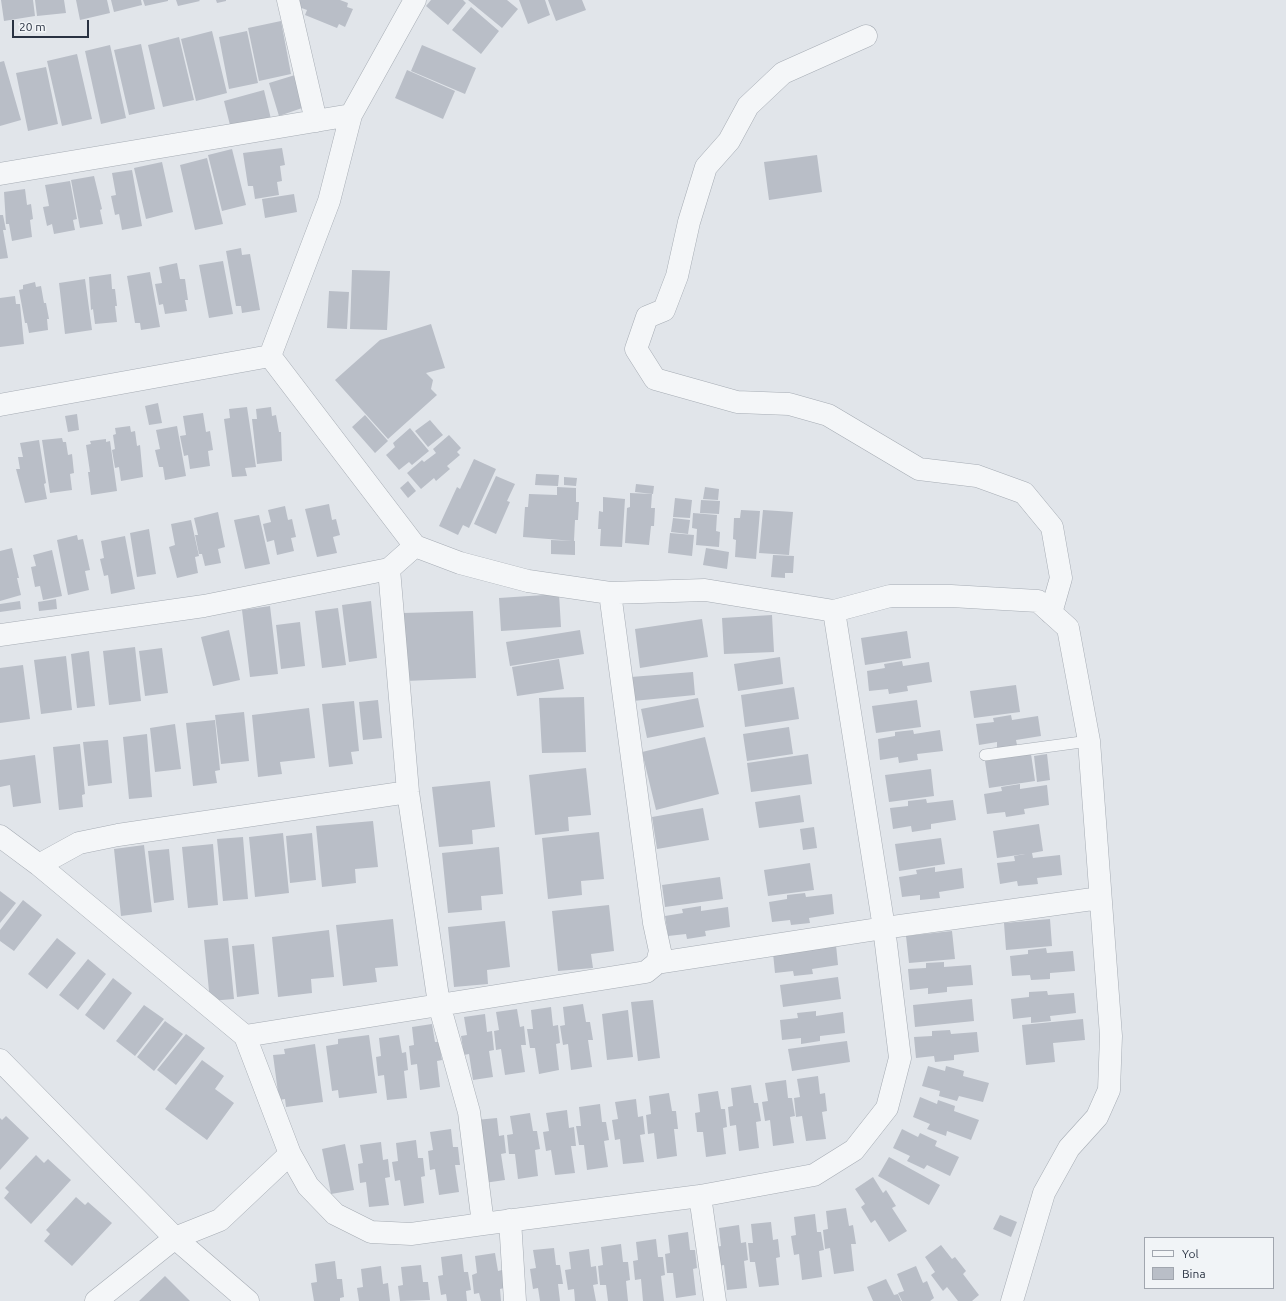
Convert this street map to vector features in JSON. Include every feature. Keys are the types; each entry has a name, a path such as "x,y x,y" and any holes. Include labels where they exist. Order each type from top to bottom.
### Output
{"street":[{"path":"288,0 316,121"},
{"path":"270,356 329,201 351,115 415,0"},
{"path":"866,36 783,73 748,106 729,141 706,168 689,222 677,276 664,310 647,317 636,349 655,379 737,402 789,404 828,415 919,469 977,476 1024,493 1052,527 1061,578 1051,613"},
{"path":"0,174 351,115"},
{"path":"0,405 270,356"},
{"path":"270,356 415,546 460,563 528,581 610,593 705,590 834,611 890,596 944,596 1038,601 1068,628 1089,741 1111,1036 1109,1090 1096,1117 1069,1148 1044,1193 1012,1301"},
{"path":"0,635 204,606 389,569 415,546"},
{"path":"389,569 408,792 439,1004 469,1112 483,1224"},
{"path":"610,593 654,923 660,951 657,963"},
{"path":"0,836 40,866 245,1036 290,1154 308,1186 335,1214 371,1232 411,1234 700,1196 814,1175 854,1150 887,1108 900,1058 884,928 834,611"},
{"path":"40,866 79,843 102,838 408,792"},
{"path":"245,1036 646,972 657,963 884,928 1100,898"},
{"path":"0,1060 175,1238 248,1301"},
{"path":"96,1301 175,1238 220,1220 290,1154"},
{"path":"700,1196 715,1301"},
{"path":"510,1220 515,1301"}],"lane":[{"path":"985,755 1089,741"}],"building":[{"path":"1,0 33,0 35,16 4,21"},
{"path":"35,0 64,0 66,13 37,16"},
{"path":"76,0 107,0 110,13 80,20"},
{"path":"111,0 141,0 142,5 114,12"},
{"path":"143,0 168,0 168,1 145,6"},
{"path":"176,0 199,0 200,1 178,6"},
{"path":"216,0 226,0 226,1 217,3"},
{"path":"295,0 340,0 348,3 347,7 353,9 345,27 339,24 337,28 305,15 307,10 293,5"},
{"path":"431,0 463,0 466,3 448,25 426,6"},
{"path":"468,0 507,0 518,9 502,28"},
{"path":"519,0 545,0 550,15 528,24"},
{"path":"548,0 582,0 586,10 556,21"},
{"path":"471,7 499,31 481,54 452,30"},
{"path":"281,21 291,74 259,81 248,28"},
{"path":"212,31 227,93 196,101 181,39"},
{"path":"247,31 258,83 229,89 219,37"},
{"path":"179,37 194,100 163,107 148,45"},
{"path":"141,44 155,109 129,115 114,50"},
{"path":"110,45 126,118 101,124 85,51"},
{"path":"422,45 476,68 465,94 411,71"},
{"path":"77,54 92,119 62,126 47,61"},
{"path":"4,61 21,120 0,126 0,62"},
{"path":"46,67 58,124 28,131 16,73"},
{"path":"407,70 455,91 443,119 395,98"},
{"path":"295,75 305,107 279,116 269,83"},
{"path":"264,90 271,119 231,129 224,101"},
{"path":"282,148 285,165 280,166 282,181 277,182 279,195 255,199 253,186 248,186 243,153"},
{"path":"232,149 246,205 222,211 208,155"},
{"path":"817,155 822,192 769,200 764,162"},
{"path":"207,158 223,224 195,230 180,165"},
{"path":"162,162 173,212 146,219 134,168"},
{"path":"132,170 142,226 122,230 119,214 115,215 111,196 116,195 112,173"},
{"path":"94,176 102,209 100,210 103,224 80,228 71,180"},
{"path":"70,181 77,219 73,220 75,230 54,234 52,224 47,226 43,207 49,206 45,185"},
{"path":"25,189 27,205 31,204 33,219 30,220 32,237 12,241 9,224 6,224 4,192"},
{"path":"294,194 297,212 265,218 262,199"},
{"path":"0,215 3,215 6,230 3,230 8,258 0,259"},
{"path":"241,248 242,255 250,254 260,310 242,313 241,306 236,306 226,251"},
{"path":"223,261 233,314 209,318 199,265"},
{"path":"177,263 180,279 185,279 188,300 185,300 187,311 165,314 163,304 159,305 155,284 162,283 159,267"},
{"path":"352,270 390,271 387,330 350,329"},
{"path":"150,272 160,327 141,330 140,323 135,323 127,276"},
{"path":"111,274 112,289 115,289 117,322 95,324 93,309 91,310 89,277"},
{"path":"85,279 92,330 65,334 59,283"},
{"path":"35,282 36,287 41,286 44,303 46,303 49,319 47,319 48,330 29,333 27,323 25,323 19,290 23,289 23,285"},
{"path":"329,291 349,292 347,329 327,328"},
{"path":"15,296 16,304 20,304 24,344 0,347 0,298"},
{"path":"431,324 445,368 426,373 433,380 431,389 437,395 388,439 335,380 380,340"},
{"path":"158,403 162,423 149,425 145,406"},
{"path":"247,407 256,467 245,468 247,476 232,477 224,419 230,418 229,409"},
{"path":"271,407 272,416 276,415 279,432 281,432 282,461 257,464 252,419 257,419 256,409"},
{"path":"203,413 206,432 210,431 213,450 208,451 210,466 190,469 188,455 184,456 180,436 186,435 183,416"},
{"path":"77,414 79,430 68,432 65,416"},
{"path":"365,415 388,441 375,453 352,427"},
{"path":"430,420 443,435 428,447 415,431"},
{"path":"130,426 131,432 135,431 137,446 140,445 143,477 121,481 119,467 115,468 112,450 115,449 113,435 116,434 115,428"},
{"path":"177,426 186,476 165,480 163,467 159,467 155,450 160,449 156,430"},
{"path":"410,428 429,451 412,465 409,462 399,470 386,455 395,447 393,443"},
{"path":"449,435 461,448 457,452 460,455 447,466 450,469 436,481 434,478 421,489 407,473 422,460 424,462 436,453 433,449"},
{"path":"62,438 63,442 66,442 68,455 72,454 74,473 70,474 72,490 50,493 42,440"},
{"path":"106,439 106,442 110,441 117,491 91,495 88,472 90,472 86,445 91,444 90,441"},
{"path":"39,440 47,499 25,503 16,469 20,469 18,457 23,457 20,443"},
{"path":"474,459 496,469 469,528 463,525 458,535 439,526 457,487 460,489"},
{"path":"536,474 559,475 558,486 535,485"},
{"path":"496,476 515,484 507,501 510,502 496,534 474,524"},
{"path":"564,477 577,478 576,486 564,485"},
{"path":"408,481 416,491 408,498 400,488"},
{"path":"636,484 654,486 653,494 635,492"},
{"path":"557,487 576,488 576,502 579,502 578,520 575,520 574,541 523,537 525,507 528,507 529,494 557,495"},
{"path":"705,487 719,489 718,500 703,499"},
{"path":"630,493 652,494 651,508 655,508 654,526 651,526 649,545 625,543 627,508 630,507"},
{"path":"603,497 625,499 622,547 600,546 601,529 598,529 599,511 603,512"},
{"path":"675,498 692,500 690,518 673,517"},
{"path":"701,500 720,501 719,514 700,513"},
{"path":"329,504 332,520 336,519 340,535 333,537 337,553 317,557 305,509"},
{"path":"285,506 288,520 292,519 296,537 291,538 294,551 277,555 274,540 267,542 263,524 271,522 268,510"},
{"path":"741,510 760,511 756,559 735,557 736,540 733,539 734,518 740,518"},
{"path":"763,510 793,512 789,555 759,553"},
{"path":"218,512 225,547 218,549 221,563 205,566 202,554 199,554 195,535 198,535 194,518"},
{"path":"693,513 717,515 716,531 720,532 719,547 696,545 697,529 692,528"},
{"path":"259,515 270,564 245,569 234,520"},
{"path":"673,518 690,520 688,534 671,532"},
{"path":"191,520 199,556 195,557 198,573 177,578 169,547 175,545 171,524"},
{"path":"149,529 156,574 137,577 130,533"},
{"path":"670,533 694,535 692,556 668,553"},
{"path":"77,535 78,540 83,539 90,570 85,571 89,590 68,595 57,540"},
{"path":"125,536 135,589 111,594 108,575 104,576 100,559 104,558 101,541"},
{"path":"551,540 575,541 575,555 551,554"},
{"path":"12,548 19,578 17,578 21,595 0,601 0,551"},
{"path":"706,548 729,552 727,569 703,565"},
{"path":"52,550 62,596 43,600 40,586 35,587 31,567 36,566 33,555"},
{"path":"773,555 794,556 793,573 785,573 785,578 771,577"},
{"path":"559,594 561,627 501,631 499,598"},
{"path":"56,599 57,609 39,611 38,602"},
{"path":"20,601 21,609 0,612 0,604"},
{"path":"371,601 377,658 349,662 342,605"},
{"path":"270,606 278,674 250,677 242,610"},
{"path":"338,608 346,665 322,668 315,611"},
{"path":"473,611 476,678 406,681 403,613"},
{"path":"772,615 774,652 724,654 722,618"},
{"path":"702,619 708,657 640,668 635,629"},
{"path":"300,622 305,666 281,669 276,625"},
{"path":"229,630 240,680 213,686 201,637"},
{"path":"580,630 584,654 510,666 506,642"},
{"path":"907,631 911,658 865,665 861,638"},
{"path":"135,647 141,701 109,705 103,651"},
{"path":"162,648 168,693 145,696 139,651"},
{"path":"89,651 95,706 77,708 71,654"},
{"path":"66,656 72,710 41,714 34,660"},
{"path":"780,657 783,684 738,691 734,664"},
{"path":"559,659 564,689 517,696 512,667"},
{"path":"902,661 903,666 929,662 932,682 907,686 908,691 889,694 888,689 869,691 867,671 885,668 884,664"},
{"path":"23,665 30,719 0,723 0,668"},
{"path":"693,672 695,695 633,701 631,677"},
{"path":"1016,685 1020,712 974,718 970,691"},
{"path":"794,687 799,719 745,727 741,695"},
{"path":"584,697 586,752 542,753 539,698"},
{"path":"698,698 704,727 647,738 641,709"},
{"path":"378,700 382,738 363,740 359,702"},
{"path":"917,700 921,727 876,733 872,706"},
{"path":"354,701 359,751 351,752 353,764 329,767 322,704"},
{"path":"309,708 315,758 280,762 282,774 258,777 252,715"},
{"path":"244,712 249,761 221,764 215,715"},
{"path":"1011,715 1012,720 1038,716 1041,736 1016,740 1017,745 997,748 997,742 979,745 976,724 994,722 993,718"},
{"path":"215,720 220,770 215,771 217,783 193,786 186,723"},
{"path":"175,724 181,769 155,772 150,728"},
{"path":"789,727 793,754 747,761 743,734"},
{"path":"913,730 914,734 940,730 943,751 917,754 918,760 899,763 898,757 880,760 878,739 895,736 895,732"},
{"path":"147,734 152,797 129,799 123,737"},
{"path":"705,737 719,794 656,810 642,752"},
{"path":"108,740 112,783 88,786 83,742"},
{"path":"80,744 85,794 82,795 83,807 59,810 53,747"},
{"path":"808,754 812,784 751,792 747,763"},
{"path":"1031,754 1035,781 989,788 985,761"},
{"path":"1047,754 1050,780 1037,782 1034,756"},
{"path":"35,755 41,803 13,807 10,785 0,787 0,760"},
{"path":"586,768 591,815 568,817 569,831 535,835 529,775"},
{"path":"931,769 934,796 889,802 885,775"},
{"path":"490,781 495,827 472,830 473,844 439,847 432,787"},
{"path":"1020,784 1020,789 1047,785 1049,805 1024,809 1025,814 1006,817 1005,812 987,814 984,794 1002,791 1001,787"},
{"path":"800,795 804,822 759,828 755,802"},
{"path":"926,799 927,803 953,800 956,820 931,824 931,829 912,832 911,826 893,829 890,808 908,806 908,801"},
{"path":"703,808 709,840 657,849 652,817"},
{"path":"373,821 378,867 355,869 356,883 322,887 316,826"},
{"path":"1039,824 1043,851 1032,853 1033,858 1060,855 1062,875 1037,878 1038,884 1018,886 1017,881 1000,884 997,863 1015,861 1014,856 1025,854 997,858 993,831"},
{"path":"814,827 817,848 803,850 800,829"},
{"path":"599,832 604,879 581,881 582,895 548,899 542,838"},
{"path":"283,833 289,893 255,897 249,837"},
{"path":"312,833 316,880 290,883 286,836"},
{"path":"243,837 248,899 223,901 217,839"},
{"path":"941,838 945,864 899,871 895,844"},
{"path":"213,844 218,905 188,908 182,847"},
{"path":"144,845 152,912 121,916 114,849"},
{"path":"499,847 503,894 481,896 482,910 448,913 442,853"},
{"path":"169,849 174,900 154,903 148,851"},
{"path":"810,863 814,890 768,896 764,870"},
{"path":"935,867 935,872 962,868 964,888 939,892 940,898 920,900 920,895 902,897 899,877 917,874 916,870"},
{"path":"720,877 723,899 665,907 662,885"},
{"path":"0,891 16,903 0,923"},
{"path":"805,893 806,897 832,894 834,914 809,918 810,923 791,925 790,920 772,922 769,902 787,899 787,895"},
{"path":"23,900 42,915 14,951 0,941 0,930"},
{"path":"609,905 614,951 591,954 593,968 558,971 552,911"},
{"path":"701,906 701,911 728,907 730,927 705,931 706,936 687,939 686,934 668,936 665,916 683,913 682,909"},
{"path":"393,919 398,966 375,968 377,982 343,986 336,925"},
{"path":"1050,919 1052,946 1006,950 1004,923"},
{"path":"505,921 510,967 487,970 488,984 454,987 448,927"},
{"path":"329,930 334,977 311,979 312,993 278,997 272,937"},
{"path":"952,931 955,959 909,963 906,936"},
{"path":"57,938 76,953 47,989 28,974"},
{"path":"228,938 234,999 210,1001 204,940"},
{"path":"254,944 259,994 237,997 232,946"},
{"path":"836,945 838,965 812,969 813,974 794,976 793,971 775,973 773,953"},
{"path":"1046,948 1047,953 1073,951 1075,971 1050,973 1050,979 1031,980 1030,975 1012,976 1010,956 1028,954 1028,950"},
{"path":"88,959 106,974 78,1010 59,995"},
{"path":"944,962 944,967 971,965 973,985 947,987 947,992 928,994 928,988 910,990 908,969 926,968 926,963"},
{"path":"838,977 841,999 783,1007 780,985"},
{"path":"113,978 132,993 104,1030 85,1015"},
{"path":"1047,991 1048,995 1074,993 1076,1013 1050,1016 1051,1021 1031,1023 1031,1017 1013,1019 1011,999 1029,997 1029,992"},
{"path":"972,999 974,1021 915,1027 913,1005"},
{"path":"653,1000 660,1058 638,1061 631,1002"},
{"path":"583,1004 586,1022 590,1022 593,1040 588,1040 592,1067 571,1070 568,1044 563,1045 560,1026 565,1025 563,1007"},
{"path":"144,1005 164,1019 135,1056 116,1041"},
{"path":"551,1007 553,1026 558,1025 560,1043 556,1044 559,1070 539,1074 535,1048 530,1048 527,1029 533,1029 531,1010"},
{"path":"517,1009 520,1027 524,1026 526,1045 521,1045 525,1072 505,1075 501,1049 496,1050 494,1031 499,1030 496,1012"},
{"path":"628,1010 633,1057 607,1060 602,1014"},
{"path":"816,1011 816,1016 843,1012 845,1033 820,1036 820,1041 801,1044 801,1038 782,1040 780,1020 798,1018 797,1013"},
{"path":"485,1014 487,1032 492,1031 494,1050 489,1051 493,1077 473,1080 469,1054 464,1055 461,1036 467,1035 464,1017"},
{"path":"1083,1019 1085,1040 1053,1043 1055,1062 1026,1065 1022,1025"},
{"path":"165,1021 183,1034 154,1071 137,1057"},
{"path":"432,1024 435,1042 439,1042 442,1060 437,1061 440,1087 420,1090 417,1064 411,1065 409,1046 414,1045 412,1027"},
{"path":"950,1030 951,1034 977,1032 979,1052 954,1055 954,1060 935,1062 934,1056 916,1058 914,1037 932,1036 932,1031"},
{"path":"186,1034 205,1048 176,1085 157,1070"},
{"path":"369,1035 377,1093 339,1098 338,1090 332,1091 326,1046 338,1044 338,1039"},
{"path":"399,1035 402,1053 406,1052 408,1070 404,1071 407,1098 387,1100 384,1075 378,1076 376,1057 381,1056 379,1038"},
{"path":"847,1041 850,1062 792,1071 788,1049"},
{"path":"315,1044 323,1102 286,1107 285,1099 279,1100 273,1055 285,1054 284,1049"},
{"path":"202,1060 224,1076 215,1089 234,1103 207,1140 165,1109"},
{"path":"928,1066 945,1071 946,1066 964,1071 963,1076 989,1083 983,1102 959,1096 957,1101 939,1096 940,1091 922,1086"},
{"path":"818,1076 820,1094 825,1093 827,1111 822,1112 826,1139 806,1141 802,1116 796,1117 794,1098 800,1097 797,1079"},
{"path":"786,1080 788,1098 792,1098 795,1116 790,1117 794,1143 773,1146 770,1120 765,1121 762,1102 768,1101 765,1083"},
{"path":"751,1085 754,1103 758,1103 761,1121 756,1122 759,1148 739,1151 736,1125 730,1126 728,1107 733,1106 731,1088"},
{"path":"718,1091 721,1109 725,1109 727,1127 723,1128 726,1154 706,1157 703,1132 697,1132 695,1113 700,1112 698,1094"},
{"path":"669,1093 672,1111 676,1111 678,1129 674,1129 677,1156 657,1159 654,1133 648,1134 646,1115 651,1114 649,1096"},
{"path":"920,1097 937,1104 938,1100 955,1106 954,1111 979,1120 971,1140 947,1131 946,1136 927,1129 930,1124 913,1117"},
{"path":"636,1099 638,1117 643,1116 645,1134 640,1135 644,1162 623,1164 620,1139 615,1140 612,1120 618,1119 615,1102"},
{"path":"600,1104 602,1122 606,1122 609,1140 604,1141 608,1167 587,1170 584,1145 579,1145 576,1126 581,1126 579,1107"},
{"path":"567,1110 569,1128 574,1127 576,1146 571,1146 575,1173 555,1175 551,1150 546,1151 543,1132 549,1131 546,1113"},
{"path":"530,1113 533,1131 537,1131 540,1149 535,1150 538,1176 518,1179 515,1154 509,1154 507,1135 513,1134 510,1116"},
{"path":"6,1116 29,1138 0,1170 0,1118 2,1120"},
{"path":"497,1118 499,1136 504,1135 506,1153 501,1154 505,1180 484,1183 476,1120"},
{"path":"451,1129 453,1147 458,1147 460,1165 455,1165 459,1192 439,1195 435,1169 430,1170 428,1151 433,1150 430,1132"},
{"path":"902,1129 918,1137 920,1133 937,1141 935,1146 959,1157 950,1176 927,1165 924,1169 907,1161 910,1156 893,1148"},
{"path":"416,1140 418,1158 423,1158 425,1176 421,1177 424,1203 404,1206 400,1180 395,1181 392,1162 398,1161 396,1143"},
{"path":"381,1142 383,1160 388,1159 390,1177 385,1178 389,1205 369,1207 366,1182 360,1183 358,1164 363,1163 360,1145"},
{"path":"345,1144 354,1190 331,1194 322,1149"},
{"path":"36,1155 44,1163 48,1159 71,1180 31,1224 4,1198 9,1192 5,1188"},
{"path":"889,1157 940,1185 929,1205 878,1176"},
{"path":"873,1177 883,1193 886,1190 896,1206 892,1208 907,1231 889,1242 875,1220 871,1223 861,1207 865,1204 855,1189"},
{"path":"76,1197 85,1205 88,1202 112,1223 72,1266 44,1241 50,1234 46,1230"},
{"path":"846,1208 849,1226 853,1225 856,1244 851,1244 854,1271 834,1274 830,1248 825,1249 823,1230 828,1229 826,1211"},
{"path":"815,1214 817,1232 821,1232 824,1250 819,1251 822,1277 802,1280 799,1254 794,1255 791,1236 796,1235 794,1217"},
{"path":"1000,1215 1017,1222 1011,1237 993,1229"},
{"path":"771,1222 773,1240 778,1239 780,1257 776,1258 779,1285 759,1287 755,1262 750,1262 748,1243 753,1243 751,1224"},
{"path":"739,1225 741,1243 746,1242 748,1260 744,1261 747,1288 727,1290 724,1265 718,1266 715,1247 721,1246 719,1228"},
{"path":"688,1232 690,1250 695,1250 697,1268 693,1269 696,1295 676,1298 673,1273 667,1273 665,1254 670,1253 668,1235"},
{"path":"656,1239 658,1257 663,1257 665,1275 661,1276 664,1301 643,1301 641,1279 635,1280 633,1261 638,1260 636,1242"},
{"path":"621,1244 623,1262 628,1262 630,1280 626,1281 628,1301 608,1301 606,1285 600,1285 598,1266 603,1265 601,1247"},
{"path":"941,1245 952,1259 955,1257 966,1271 963,1274 979,1295 972,1301 958,1301 947,1287 943,1291 931,1275 935,1272 925,1257"},
{"path":"554,1248 556,1265 560,1265 563,1284 558,1284 560,1301 540,1301 538,1288 533,1289 530,1269 536,1268 533,1250"},
{"path":"589,1249 591,1267 596,1266 598,1284 593,1285 596,1301 575,1301 574,1289 568,1290 565,1270 571,1269 569,1252"},
{"path":"495,1253 498,1271 502,1270 504,1288 500,1289 501,1301 481,1301 479,1293 474,1294 472,1275 477,1273 475,1256"},
{"path":"462,1254 464,1272 468,1272 471,1290 466,1291 467,1301 447,1301 446,1294 441,1295 438,1276 443,1275 441,1257"},
{"path":"335,1261 337,1279 342,1279 344,1297 340,1298 340,1301 314,1301 311,1283 317,1282 315,1264"},
{"path":"421,1265 423,1282 428,1282 430,1300 400,1301 398,1286 403,1285 401,1267"},
{"path":"381,1266 383,1284 388,1283 390,1301 359,1301 357,1288 363,1287 361,1269"},
{"path":"916,1266 923,1283 927,1281 934,1298 930,1301 902,1301 898,1293 904,1291 897,1274"},
{"path":"165,1276 190,1301 139,1301"},
{"path":"886,1279 894,1295 898,1294 901,1301 873,1301 867,1287"}]}
